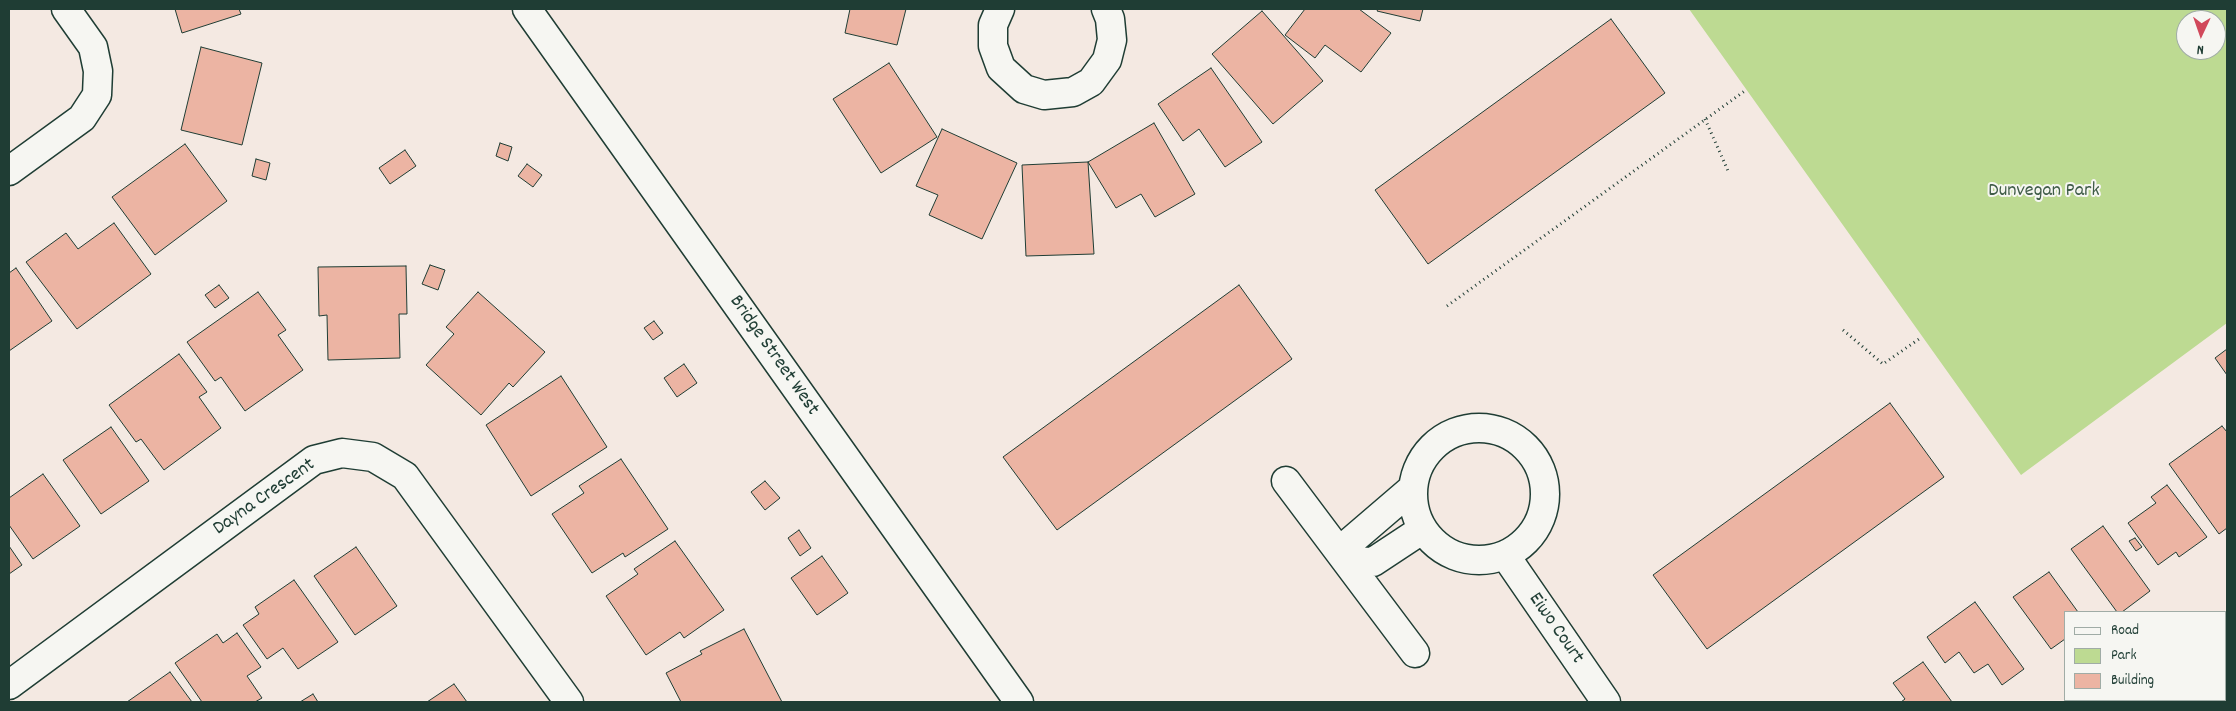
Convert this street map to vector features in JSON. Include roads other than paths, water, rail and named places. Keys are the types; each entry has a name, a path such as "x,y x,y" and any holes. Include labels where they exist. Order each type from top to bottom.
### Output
{"street":[{"path":"9,171 82,118 97,95 98,71 93,47 66,9"},
{"name":"Bridge Street West","path":"526,9 1019,702"},
{"path":"1000,9 994,25 993,46 1001,68 1024,89 1044,95 1072,92 1091,82 1107,60 1112,40 1110,19 1106,9"},
{"path":"1474,428 1497,430 1515,439 1533,455 1546,486 1544,509 1538,525 1524,543 1505,555 1486,560 1463,558 1442,549 1423,529 1414,508 1413,488 1419,466 1435,445 1455,432 1474,428"},
{"name":"Dayna Crescent","path":"9,685 314,460 342,453 373,457 406,476 569,702"},
{"path":"1286,481 1416,653"},
{"path":"1347,561 1350,542 1413,488"},
{"path":"1347,561 1373,562 1423,529"},
{"name":"Eiwo Court","path":"1505,555 1606,702"}],"park label":[{"name":"Dunvegan Park","path":"2044,192"}]}
